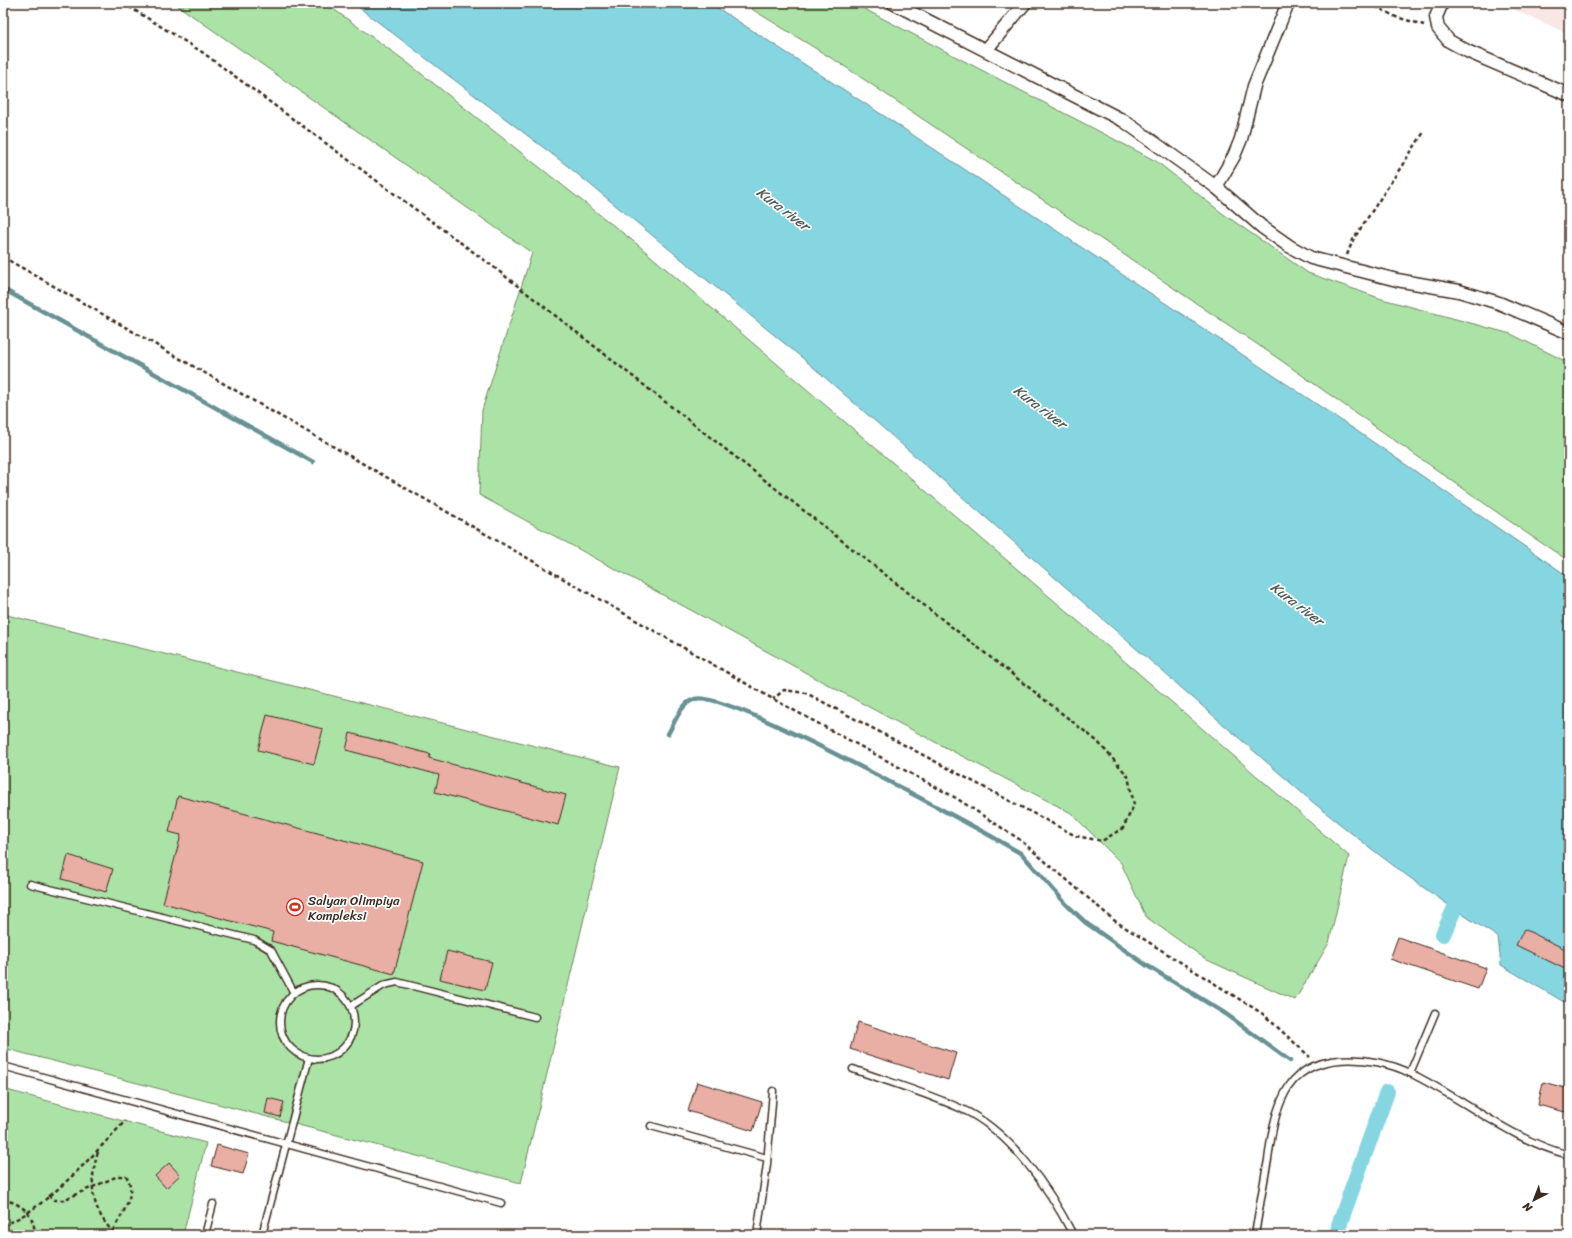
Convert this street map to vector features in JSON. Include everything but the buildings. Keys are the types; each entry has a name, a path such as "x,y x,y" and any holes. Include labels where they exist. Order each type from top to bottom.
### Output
{"street":[{"path":"893,3 1124,121 1216,186 1262,227 1289,246 1311,258 1397,280 1459,291 1499,303 1569,333"},
{"path":"986,50 1025,3"},
{"path":"1216,186 1234,156 1241,139 1258,74 1288,3"},
{"path":"1442,3 1436,17 1438,28 1449,41 1470,52 1569,95"}],"lane":[{"path":"30,884 254,940 271,950 294,993"},
{"path":"351,1006 384,985 397,982 535,1017"},
{"path":"315,985 326,986 345,997 351,1006 354,1018 354,1030 350,1041 342,1050 332,1056 321,1059 309,1058 298,1054 289,1046 283,1036 280,1024 286,1002 294,993 304,988 315,985"},
{"path":"1410,1073 1435,1013"},
{"path":"262,1235 309,1058"},
{"path":"1255,1235 1277,1111 1286,1091 1299,1076 1317,1064 1344,1059 1384,1064 1410,1073 1529,1141 1569,1155"},
{"path":"3,1066 501,1203"},
{"path":"853,1069 963,1109 987,1124 1013,1147 1061,1211 1073,1235"},
{"path":"757,1235 767,1158 773,1090"},
{"path":"652,1126 767,1158"},
{"path":"205,1235 213,1204"}],"path":[{"path":"123,3 202,52 492,265 1097,740 1128,776 1134,805 1123,828 1102,841 1076,836 806,693 784,690 773,700"},
{"path":"1369,3 1396,16 1438,28"},
{"path":"1344,266 1353,240 1424,132"},
{"path":"3,257 773,700 956,798 1019,839 1116,922 1263,1014 1317,1064"},
{"path":"3,1225 28,1212 81,1168 125,1121"},
{"path":"98,1150 92,1169 96,1210 102,1220 112,1231"},
{"path":"48,1195 54,1200 63,1200 118,1176 126,1176 131,1182 131,1195 110,1235"},
{"path":"3,1199 17,1203 28,1212 35,1225 35,1235"}],"shaded area":[{"path":"1499,3 1569,3 1569,34"}],"green space":[{"path":"174,3 325,3 404,60 638,245 1099,639 1349,856 1329,943 1295,1000 1207,960 1146,917 1121,863 1071,813 891,719 479,495 482,410 532,253"},
{"path":"742,3 853,3 1156,161 1222,213 1308,273 1382,299 1511,334 1569,363 1569,561 1528,534 1276,357 844,66"},
{"name":"Salyan Olimpiya Kompleksi","path":"3,614 620,767 521,1183 3,1048"},
{"path":"3,1089 206,1143 183,1235 3,1235"}],"water":[{"name":"Kura river","path":"353,3 710,3 895,123 1354,429 1569,577 1569,1005 1501,965 1498,937 1401,871 1309,799 806,361 565,164"}],"waterway":[{"path":"3,289 313,462"},
{"path":"668,734 682,709 690,701 695,699 715,701 748,713 791,732 886,780 1022,854 1066,904 1086,923 1146,965 1226,1014 1290,1061"},
{"path":"1443,934 1463,890"},
{"path":"1338,1235 1339,1225 1387,1092"}],"place":[{"name":"Salyan Olimpiya Kompleksi","path":"295,907"}]}
